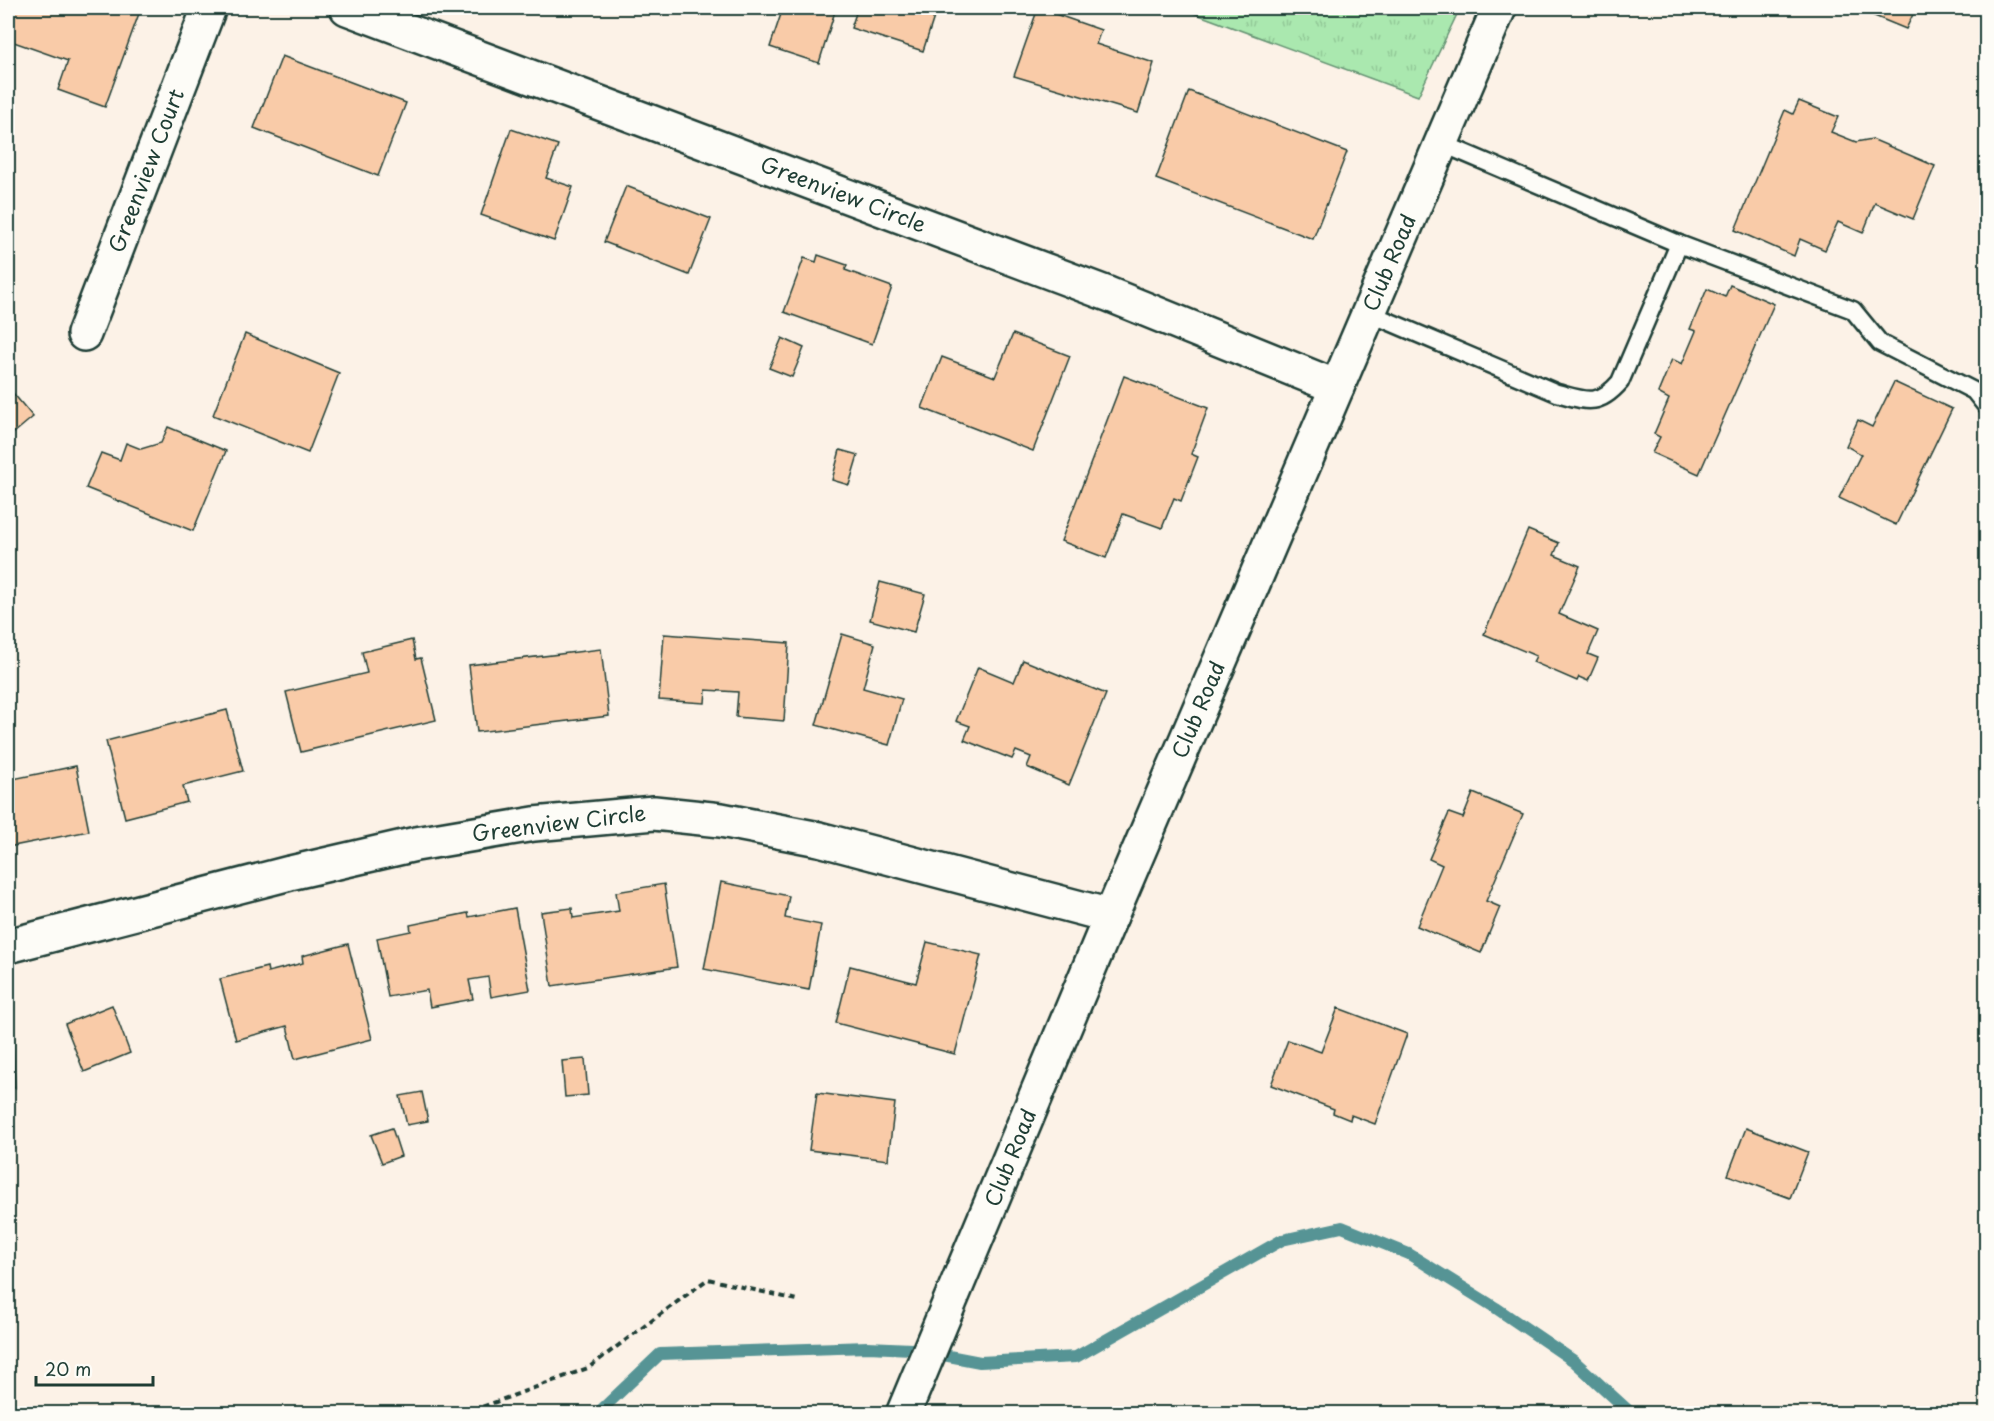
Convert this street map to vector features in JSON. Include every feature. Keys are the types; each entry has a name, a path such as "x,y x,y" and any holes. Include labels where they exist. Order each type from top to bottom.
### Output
{"street":[{"name":"Greenview Court","path":"84,334 209,8"},
{"name":"Greenview Circle","path":"347,8 1108,294 1337,387"},
{"name":"Club Road","path":"903,1413 948,1311 1111,916 1499,8"},
{"name":"Greenview Circle","path":"8,946 290,873 416,844 534,824 654,813 721,820 819,839 1111,916"}],"lane":[{"path":"1441,143 1679,244 1853,310 1880,343 1974,391 1986,406"},
{"path":"1369,313 1557,393 1590,400 1607,397 1620,382 1679,244"}],"path":[{"path":"463,1413 588,1368 708,1279 797,1300"}],"green space":[{"path":"1180,8 1460,8 1418,96"}],"building":[{"path":"8,8 141,8 105,107 58,90 68,61 8,40"},
{"path":"783,8 836,8 819,63 770,47"},
{"path":"848,8 937,8 923,51 851,28 857,10"},
{"path":"1038,8 1101,30 1096,44 1154,63 1138,113 1014,76"},
{"path":"1855,8 1916,8 1906,29"},
{"path":"282,56 406,103 378,176 254,128"},
{"path":"1189,91 1347,152 1313,239 1156,179"},
{"path":"1799,101 1838,117 1831,132 1856,142 1872,139 1935,166 1913,219 1875,203 1863,233 1838,222 1825,250 1800,239 1794,256 1735,230 1785,110 1793,114"},
{"path":"511,129 558,145 546,178 573,187 554,241 481,215"},
{"path":"626,186 711,219 689,275 604,242"},
{"path":"818,255 847,265 845,270 892,287 872,344 784,312 804,258 816,262"},
{"path":"1730,285 1774,304 1699,474 1652,453 1660,437 1654,434 1669,399 1658,393 1672,359 1682,364 1696,331 1690,329 1707,289 1725,297"},
{"path":"245,334 339,373 308,453 213,415"},
{"path":"1013,334 1070,356 1033,451 922,408 942,357 995,377"},
{"path":"782,338 804,348 792,377 769,368"},
{"path":"1124,376 1208,408 1191,454 1198,457 1181,501 1174,498 1162,528 1123,514 1106,558 1061,541"},
{"path":"1894,382 1952,409 1896,525 1839,498 1861,454 1846,446 1858,420 1872,427"},
{"path":"8,387 33,417 8,438"},
{"path":"168,427 226,451 193,531 86,488 101,453 120,460 126,443 141,449 161,443"},
{"path":"840,450 858,455 849,485 832,480"},
{"path":"1528,530 1559,543 1554,555 1580,566 1559,614 1598,631 1588,654 1598,658 1588,681 1579,677 1577,681 1533,662 1536,656 1484,634"},
{"path":"880,582 925,594 914,632 870,620"},
{"path":"664,634 789,643 784,721 736,717 738,692 706,690 705,703 659,700"},
{"path":"842,634 875,644 863,688 902,699 889,745 816,725"},
{"path":"412,640 416,659 421,658 436,720 301,752 286,692 367,673 362,652"},
{"path":"601,649 609,716 477,732 469,665"},
{"path":"1023,660 1106,694 1069,785 1027,767 1031,757 1016,751 1012,759 964,740 970,726 956,721 978,667 1014,682"},
{"path":"227,710 243,771 183,786 187,802 125,818 106,741"},
{"path":"76,766 89,831 8,847 8,780"},
{"path":"1473,793 1523,814 1486,901 1500,907 1481,953 1417,926 1442,865 1429,859 1449,813 1463,818"},
{"path":"721,882 789,896 785,918 821,925 809,990 704,969"},
{"path":"664,884 677,967 552,986 541,912 572,908 573,918 619,911 616,892"},
{"path":"515,908 530,990 491,997 488,977 469,980 473,999 430,1007 427,990 388,997 377,938 411,931 410,925 468,913 469,917"},
{"path":"927,942 981,955 955,1054 836,1023 850,966 916,983"},
{"path":"348,944 372,1039 295,1059 287,1026 236,1040 220,979 267,967 268,972 303,963 302,956"},
{"path":"112,1005 130,1053 84,1072 65,1024"},
{"path":"1338,1008 1407,1034 1375,1124 1351,1115 1350,1120 1333,1113 1334,1109 1271,1085 1288,1040 1321,1052"},
{"path":"12,1011 15,1088 8,1088 8,1012"},
{"path":"585,1059 588,1095 565,1097 562,1061"},
{"path":"422,1092 428,1121 407,1125 400,1096"},
{"path":"817,1093 895,1103 888,1160 809,1150"},
{"path":"392,1128 401,1156 382,1163 371,1135"},
{"path":"1746,1128 1808,1152 1790,1198 1728,1175"}],"waterway":[{"path":"597,1414 660,1354 868,1347 912,1349 980,1362 1076,1357 1282,1240 1342,1227 1409,1254 1496,1308 1574,1361 1632,1414"}]}
